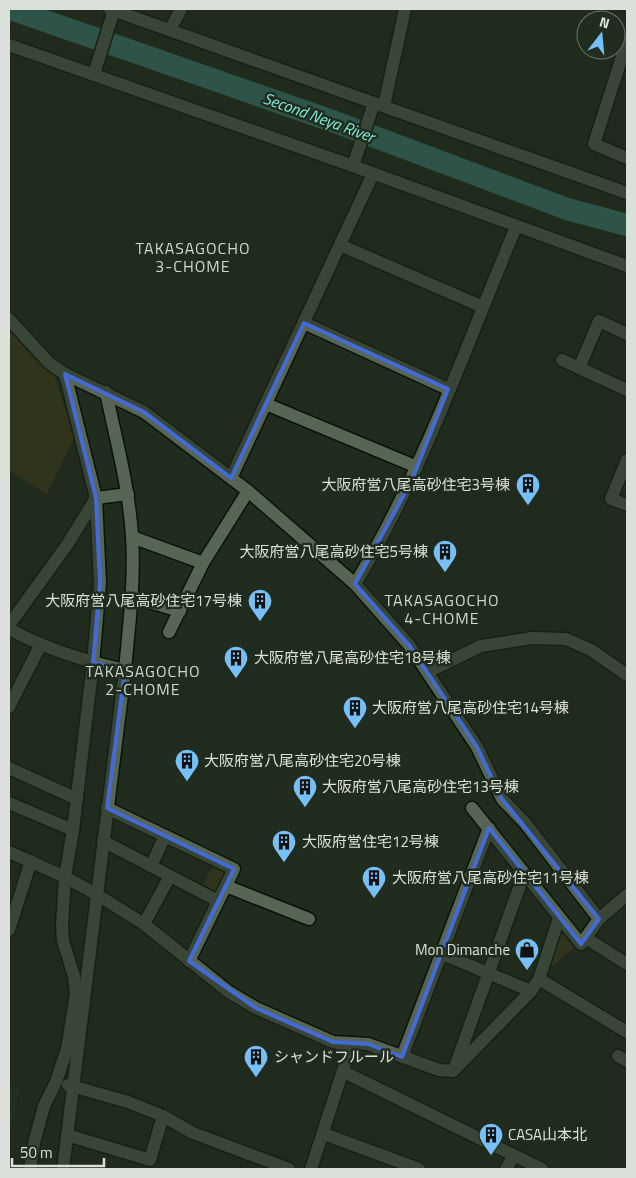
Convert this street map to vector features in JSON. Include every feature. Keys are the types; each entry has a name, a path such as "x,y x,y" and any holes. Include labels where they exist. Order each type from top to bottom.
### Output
{"street":[{"path":"94,74 112,9 627,193"},
{"path":"170,30 182,9"},
{"path":"353,166 379,105 405,9"},
{"path":"627,41 594,144 627,158"},
{"path":"9,45 353,166 627,266"},
{"path":"231,478 372,174"},
{"path":"354,584 383,537 417,467 516,227"},
{"path":"340,245 483,307"},
{"path":"9,319 49,363 65,374 106,392 144,412 248,491 354,584 409,644 478,747 502,799 525,823 598,919"},
{"path":"579,368 599,321 627,334"},
{"path":"304,323 448,389"},
{"path":"562,360 627,390"},
{"path":"30,1169 34,1143 44,1106 56,1082 67,1049 76,994 74,976 63,941 65,877 74,830 94,663 100,583 96,498 65,374"},
{"path":"63,1169 125,670 132,596 132,537 128,494 106,392"},
{"path":"266,404 417,467"},
{"path":"627,460 611,499 627,505"},
{"path":"169,632 203,563 248,491"},
{"path":"96,498 128,494"},
{"path":"9,625 68,545 96,498"},
{"path":"132,537 203,563"},
{"path":"132,596 180,611"},
{"path":"9,629 40,646 94,663 125,670"},
{"path":"427,672 481,646 532,638 566,639 591,650 627,675"},
{"path":"9,707 40,646"},
{"path":"9,768 77,799"},
{"path":"9,803 74,830"},
{"path":"107,808 234,869 189,961"},
{"path":"472,808 581,944 598,919 627,895"},
{"path":"402,1057 489,828"},
{"path":"151,866 165,836"},
{"path":"103,841 218,901"},
{"path":"9,852 65,877 144,924 229,992 256,1008 339,1043 368,1044 439,1070 453,1071 531,991 539,979 559,918"},
{"path":"9,930 31,861"},
{"path":"453,1071 524,874"},
{"path":"144,924 170,876"},
{"path":"226,886 309,919"},
{"path":"586,938 627,964"},
{"path":"440,953 531,991"},
{"path":"539,979 627,1032"},
{"path":"311,1169 324,1134 348,1055 339,1043"},
{"path":"344,1072 542,1169"},
{"path":"56,1082 128,1102 164,1116 192,1133 289,1169"},
{"path":"67,1135 150,1160 164,1116"},
{"path":"324,1134 419,1169"},
{"path":"506,1169 514,1156"}],"highlighted area":[{"path":"304,323 448,389 411,482 355,584 409,645 477,747 502,799 599,919 581,944 489,828 402,1057 368,1044 333,1042 256,1008 189,961 234,869 107,808 125,670 93,663 100,583 96,498 65,374 144,412 231,478"}],"shaded area":[{"path":"11,333 39,362 54,374 74,438 47,494 9,471 9,338"},
{"path":"213,866 227,875 219,891 213,894 202,887"},
{"path":"559,925 576,946 543,974"},
{"path":"9,1086 20,1089 11,1126 9,1126"}],"waterway":[{"name":"Second Neya River","path":"11,9 335,122 567,209 627,225"}],"place":[{"name":"大阪府営八尾高砂住宅3号棟","path":"528,506"},
{"name":"大阪府営八尾高砂住宅5号棟","path":"445,573"},
{"name":"大阪府営八尾高砂住宅17号棟","path":"260,622"},
{"name":"大阪府営八尾高砂住宅18号棟","path":"236,679"},
{"name":"大阪府営八尾高砂住宅14号棟","path":"355,729"},
{"name":"大阪府営八尾高砂住宅20号棟","path":"187,782"},
{"name":"大阪府営八尾高砂住宅13号棟","path":"305,808"},
{"name":"大阪府営住宅12号棟","path":"284,863"},
{"name":"大阪府営八尾高砂住宅11号棟","path":"374,899"},
{"name":"Mon Dimanche","path":"527,971"},
{"name":"シャンドフルール","path":"256,1078"},
{"name":"CASA山本北","path":"491,1156"}],"district":[{"name":"TAKASAGOCHO 3-CHOME","path":"193,257"},
{"name":"TAKASAGOCHO 4-CHOME","path":"442,609"},
{"name":"TAKASAGOCHO 2-CHOME","path":"143,680"}]}
